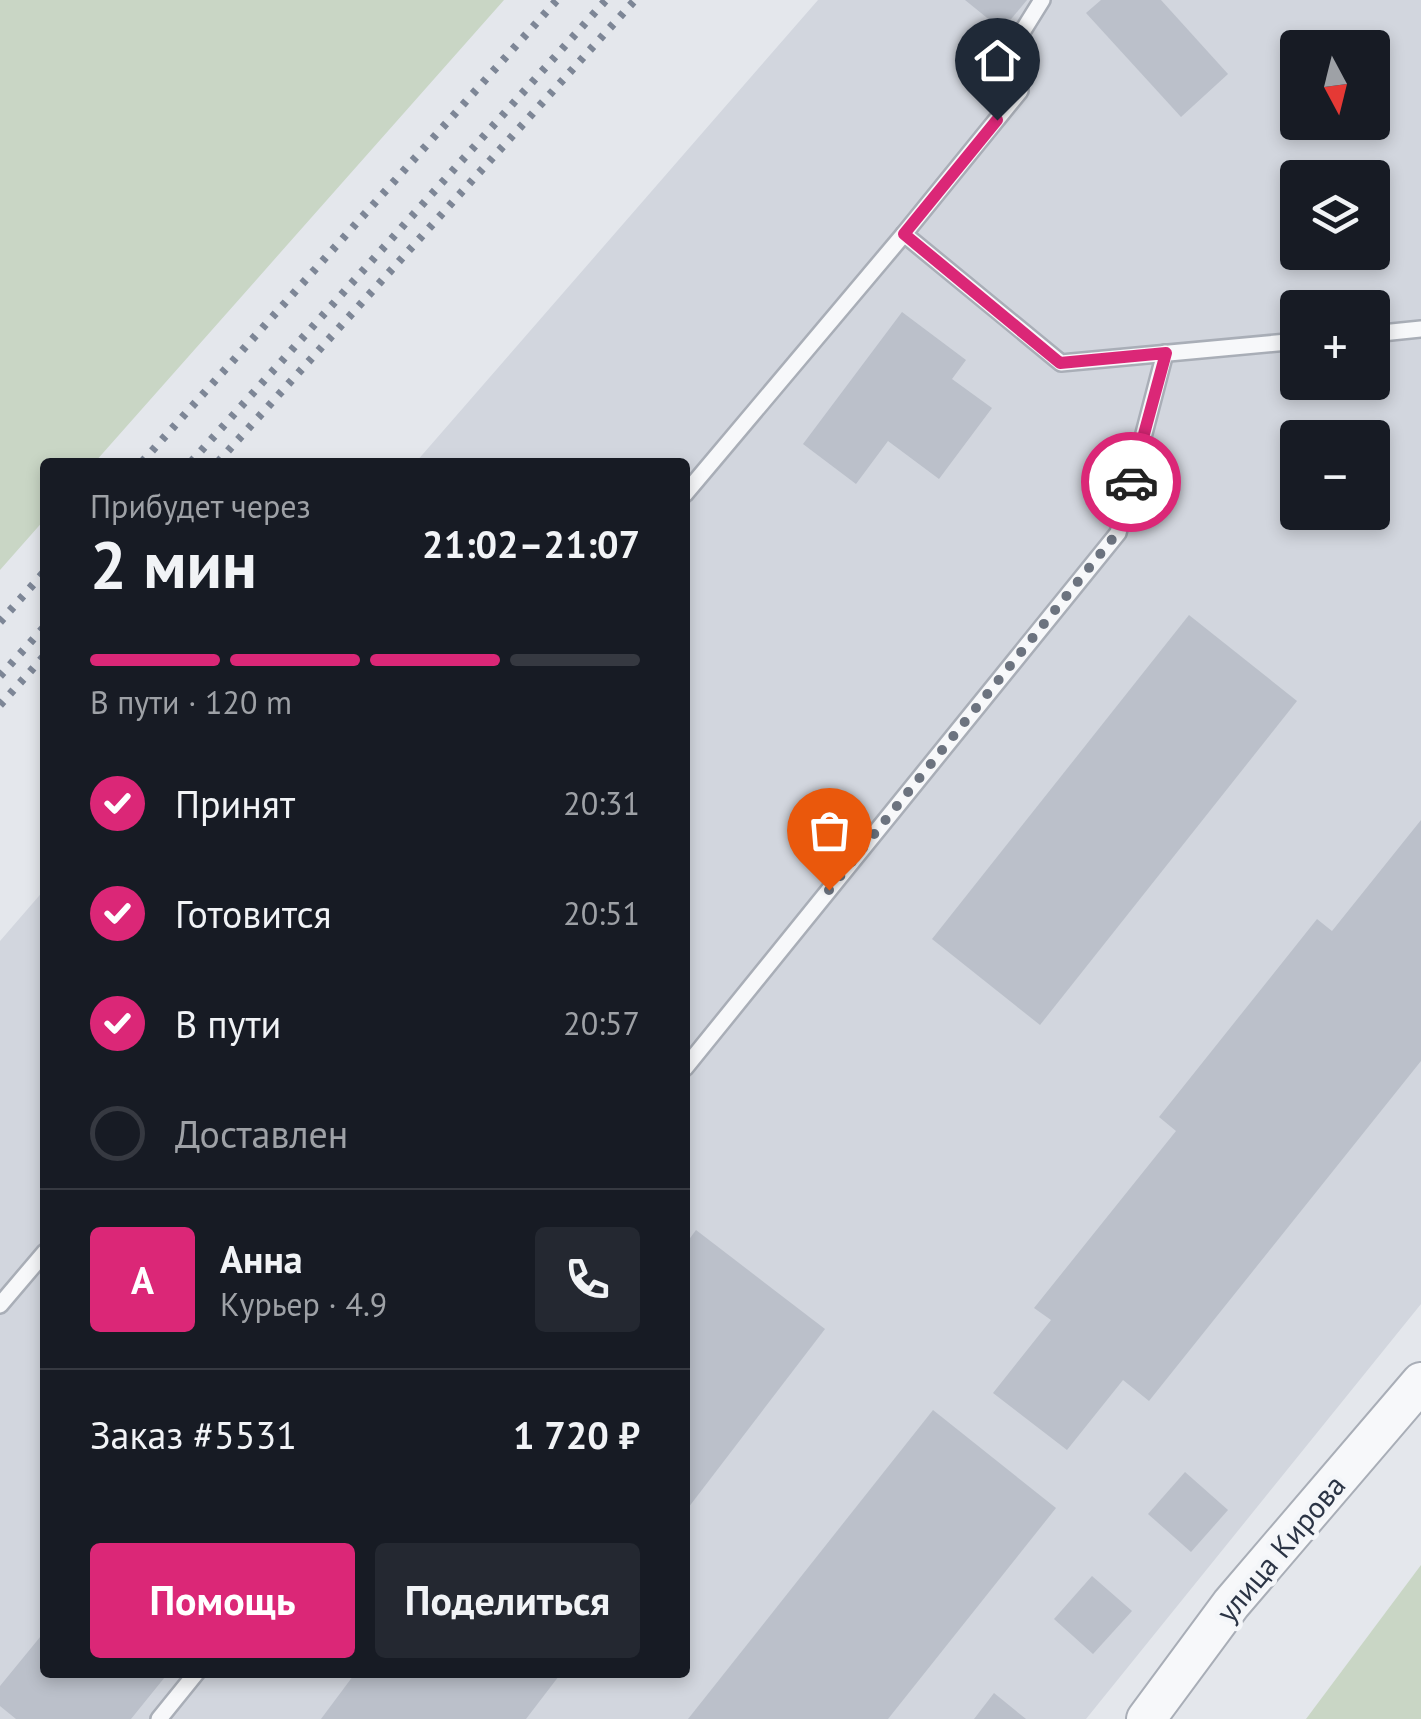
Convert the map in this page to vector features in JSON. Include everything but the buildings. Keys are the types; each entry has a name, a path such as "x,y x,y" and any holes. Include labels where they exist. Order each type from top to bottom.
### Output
{"street":[{"name":"улица Кирова","path":"1146,1719 1231,1604 1421,1382"}],"lane":[{"path":"690,488 1020,91 1019,37 1042,0"},
{"path":"904,234 1060,363 1280,342"},
{"path":"1390,332 1421,329"},
{"path":"690,1062 1118,532 1166,353"},
{"path":"0,1305 40,1258"},
{"path":"159,1719 191,1678"}],"shaded area":[{"path":"818,0 1421,0 1421,1304 1086,1719 0,1719 0,941 40,895 40,1678 690,1678 690,458 419,458"}],"green space":[{"path":"0,0 504,0 99,458 40,458 40,525 0,570"},
{"path":"1421,1565 1421,1719 1306,1719"}],"railway":[{"path":"146,458 557,0"},
{"path":"195,458 606,0"},
{"path":"222,458 635,0"},
{"path":"0,622 40,577"},
{"path":"0,676 40,632"},
{"path":"0,705 40,661"}],"way so far":[{"path":"829,890 1118,532 1131,482"}],"route":[{"path":"997,120 904,234 1060,363 1166,353 1131,482"}]}
